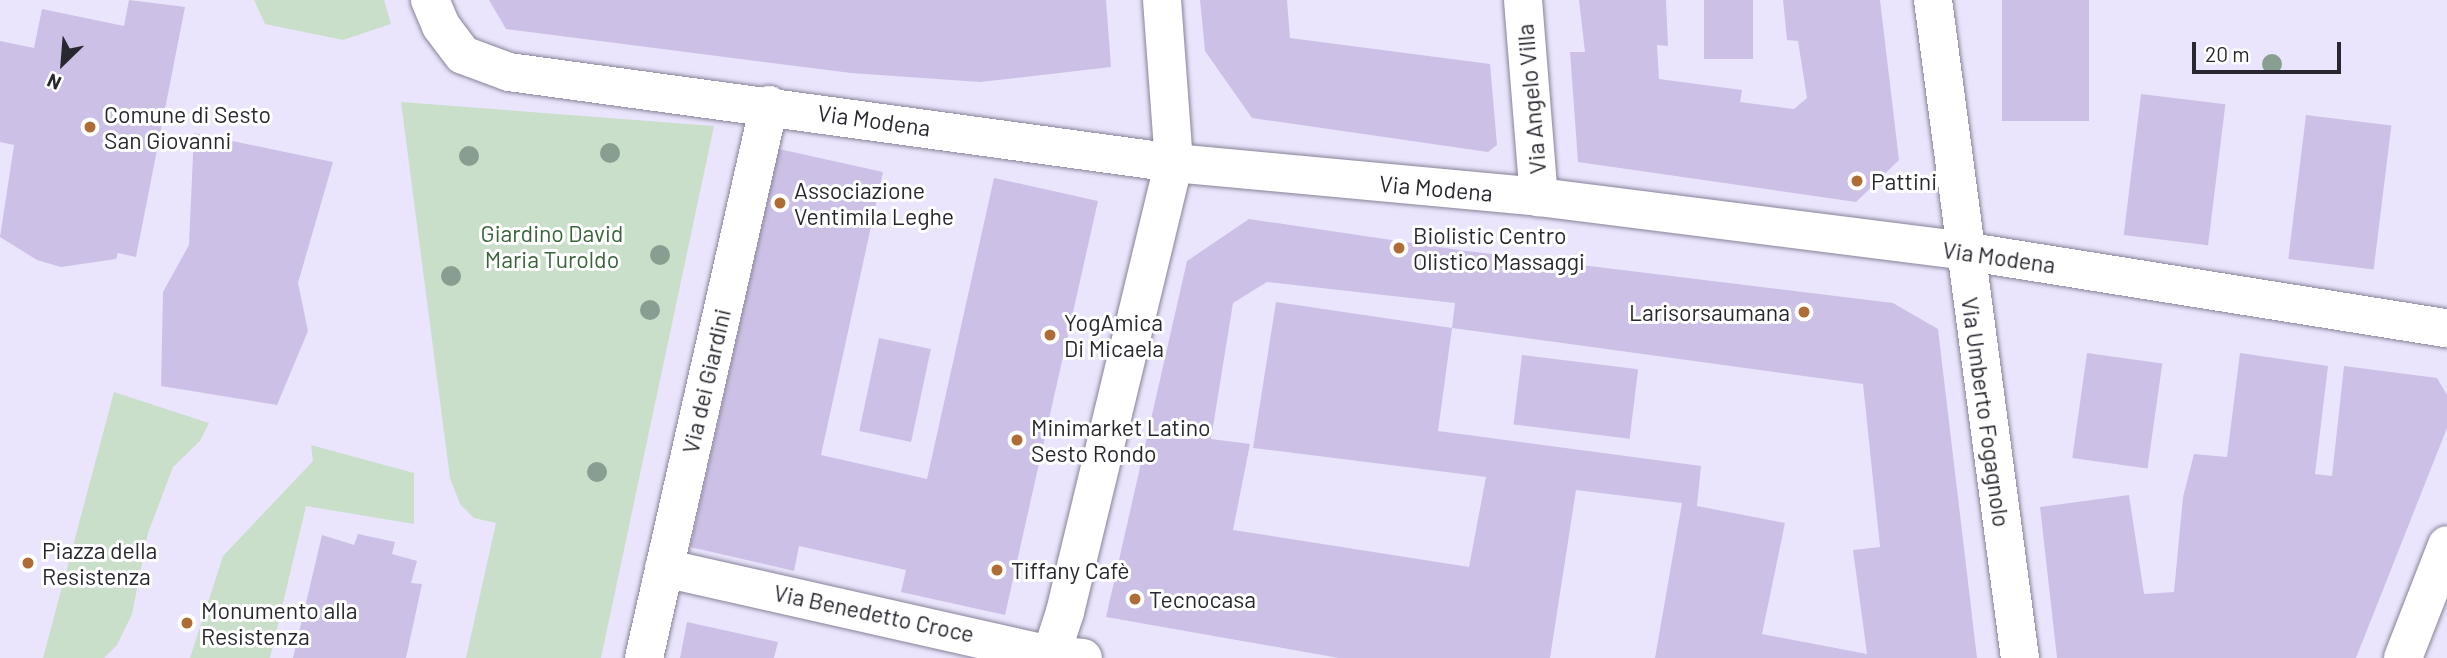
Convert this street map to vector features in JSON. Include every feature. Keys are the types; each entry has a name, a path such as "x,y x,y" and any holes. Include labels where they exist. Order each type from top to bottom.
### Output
{"street":[{"path":"1061,657 1065,612 1174,163 1162,0"},
{"name":"Via Angelo Villa","path":"1523,0 1539,197"},
{"name":"Via Umberto Fogagnolo","path":"1933,0 1964,251 2020,658"},
{"name":"Via Modena","path":"435,13 463,55 509,72 769,105 1174,163 1539,197 1964,251 2447,328"},
{"name":"Via dei Giardini","path":"644,658 769,105"},
{"path":"2403,658 2447,545"},
{"name":"Via Benedetto Croce","path":"664,568 1061,657"}],"green space":[{"path":"254,0 384,0 391,24 343,40 265,24"},
{"name":"Giardino David Maria Turoldo","path":"401,102 714,126 601,658 466,658 496,523 474,518 460,504 450,478"},
{"path":"114,392 209,423 200,441 173,467 148,533 132,614 117,645 104,658 43,658"},
{"path":"311,445 414,473 414,524 306,506 270,658 190,658 223,556 313,461"}],"building":[{"path":"129,0 185,7 136,257 118,253 116,259 61,267 37,260 0,237 14,145 0,142 0,41 34,48 42,9 124,26"},
{"path":"489,0 1106,0 1111,67 980,82 851,73 506,29"},
{"path":"1200,0 1287,0 1290,38 1490,64 1497,145 1488,152 1252,118 1205,51"},
{"path":"1579,0 1666,0 1668,46 1657,45 1659,79 1742,90 1740,102 1794,109 1807,98 1798,41 1787,40 1783,0 1880,0 1899,160 1856,202 1578,162 1570,52 1585,52"},
{"path":"1704,0 1753,0 1753,59 1704,59"},
{"path":"2002,0 2089,0 2089,121 2002,121"},
{"path":"2141,94 2225,104 2208,245 2124,235"},
{"path":"2306,115 2391,125 2374,269 2288,259"},
{"path":"194,133 333,162 298,283 308,331 277,405 161,386 163,292 189,245"},
{"path":"779,149 883,172 821,455 927,479 994,178 1098,201 1005,615 901,592 906,570 799,546 794,571 690,547"},
{"path":"1249,219 1459,250 1893,303 1938,329 1977,658 1655,658 1682,503 1576,490 1550,658 1339,658 1106,617 1187,261","holes":["1267,282 1455,303 1452,328 1276,302 1253,448 1486,477 1469,567 1233,530 1250,444 1211,439 1233,303","1452,328 1863,384 1880,547 1853,550 1867,654 1762,634 1785,523 1697,506 1701,466 1438,431"]},
{"path":"879,338 931,349 911,442 859,431"},
{"path":"2087,353 2162,364 2148,469 2072,458"},
{"path":"2240,353 2328,366 2315,474 2332,476 2344,366 2437,378 2447,395 2447,428 2356,658 2057,658 2040,507 2129,495 2144,594 2174,592 2183,497 2194,454 2227,457"},
{"path":"1522,355 1638,369 1630,439 1513,424"},
{"path":"358,534 395,542 392,554 417,561 411,583 422,584 406,658 293,658 322,535 354,545"},
{"path":"687,622 778,642 774,658 680,658"}],"place":[{"name":"Comune di Sesto San Giovanni","path":"90,127"},
{"name":"Pattini","path":"1857,181"},
{"name":"Associazione Ventimila Leghe","path":"780,203"},
{"name":"Biolistic Centro Olistico Massaggi","path":"1399,248"},
{"name":"Larisorsaumana","path":"1804,312"},
{"name":"YogAmica Di Micaela","path":"1050,335"},
{"name":"Minimarket Latino Sesto Rondo","path":"1017,440"},
{"name":"Piazza della Resistenza","path":"28,563"},
{"name":"Tiffany Cafè","path":"997,570"},
{"name":"Tecnocasa","path":"1135,599"},
{"name":"Monumento alla Resistenza","path":"187,623"}]}
